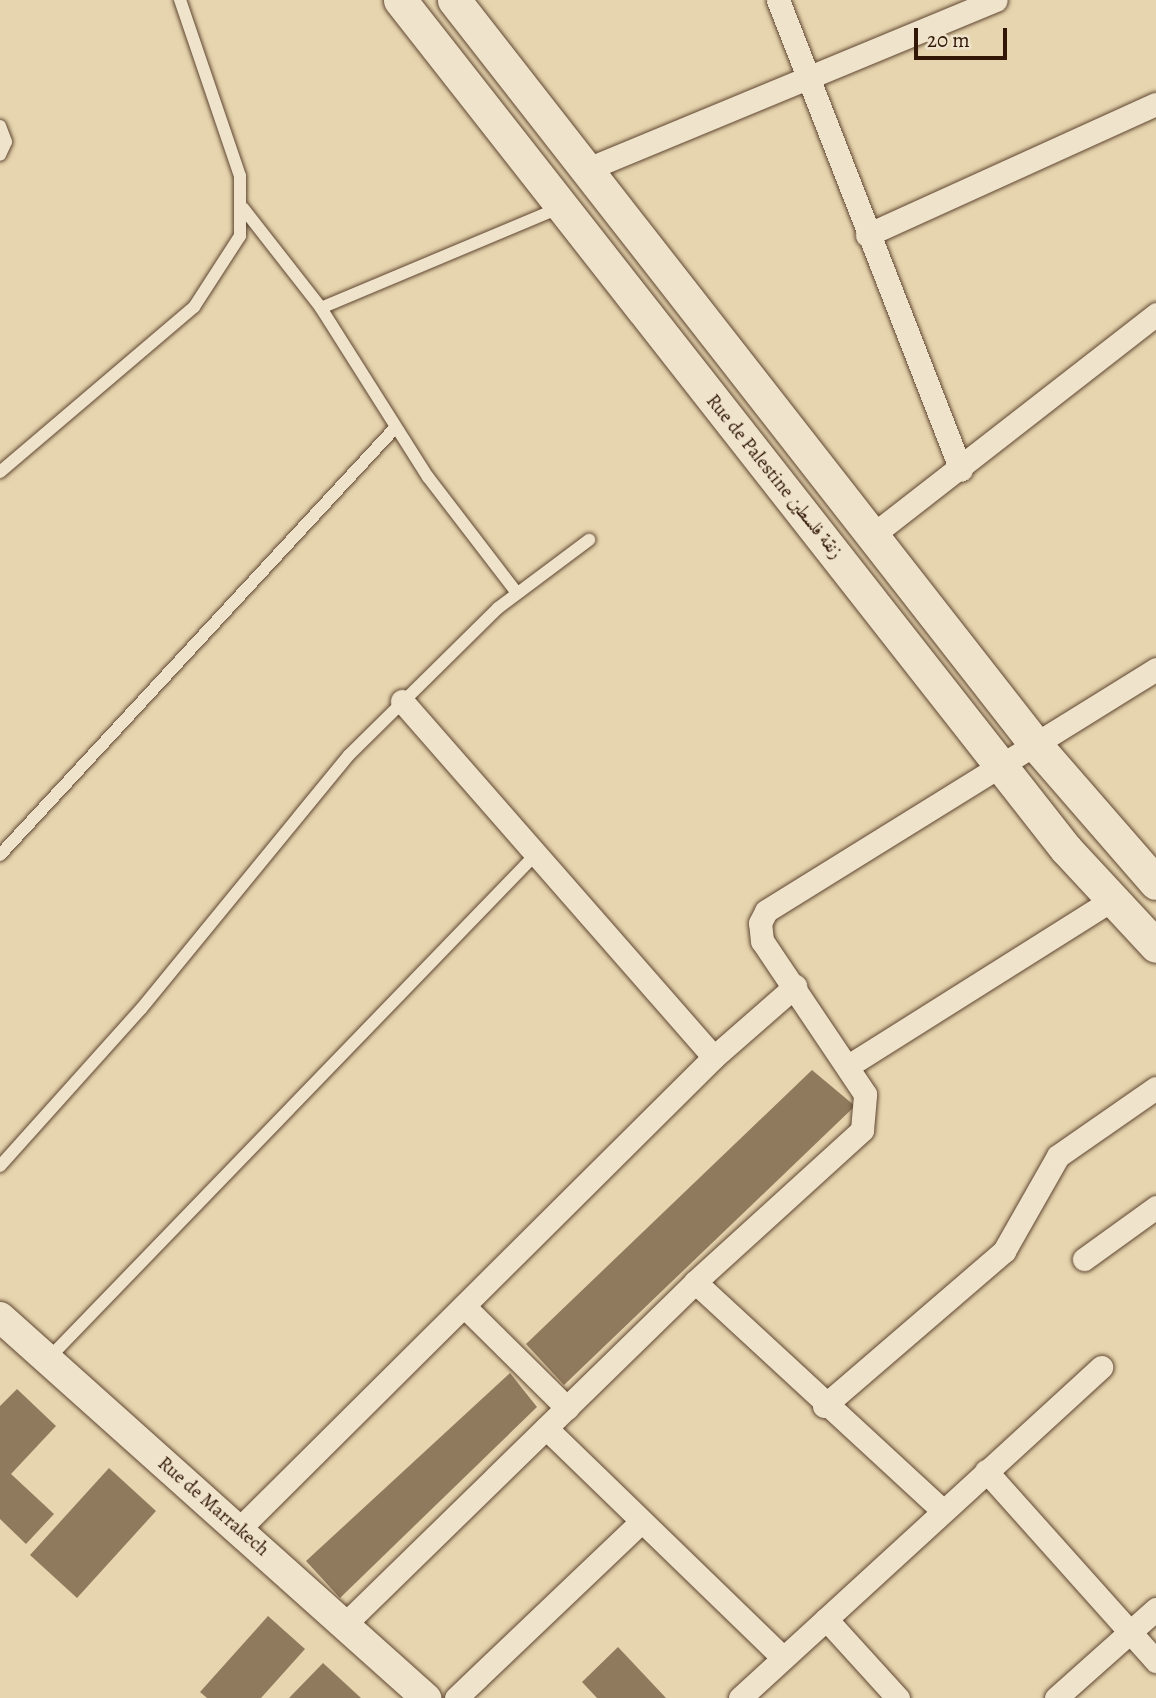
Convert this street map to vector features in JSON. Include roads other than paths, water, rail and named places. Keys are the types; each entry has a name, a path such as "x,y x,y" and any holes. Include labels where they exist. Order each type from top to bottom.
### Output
{"main road":[{"name":"Rue de Palestine زنقة فلسطين","path":"400,0 776,485 1112,900 1156,946"},
{"name":"Rue de Palestine زنقة فلسطين","path":"454,0 590,168 870,537 1035,744 1153,875"}],"street":[{"path":"778,0 811,77 867,235 961,470"},
{"path":"590,168 996,0"},
{"path":"867,235 1156,104"},
{"path":"870,537 961,470 1156,314"},
{"path":"344,1625 695,1282 862,1130 868,1103 848,1066 762,941 766,911 1156,669"},
{"path":"402,701 534,856 714,1057"},
{"path":"848,1066 1112,900"},
{"path":"239,1529 714,1057 795,986"},
{"path":"824,1406 1004,1251 1058,1156 1156,1088"},
{"path":"1084,1259 1156,1207"},
{"path":"695,1282 824,1406 942,1510"},
{"path":"464,1306 567,1408"},
{"name":"Rue de Marrakech","path":"0,1317 426,1698"},
{"path":"740,1698 1101,1367"},
{"path":"546,1428 639,1524 783,1658"},
{"path":"986,1471 1156,1661"},
{"path":"456,1698 639,1524"},
{"path":"1056,1698 1156,1609"},
{"path":"826,1619 898,1698"}],"lane":[{"path":"0,472 194,307 229,262 243,208 229,139 180,0"},
{"path":"0,126 6,142 0,155"},
{"path":"321,309 562,207"},
{"path":"243,208 321,309 395,428 517,593"},
{"path":"0,855 395,428"},
{"path":"0,1166 402,701 517,593 589,540"},
{"path":"48,1359 534,856"}]}
